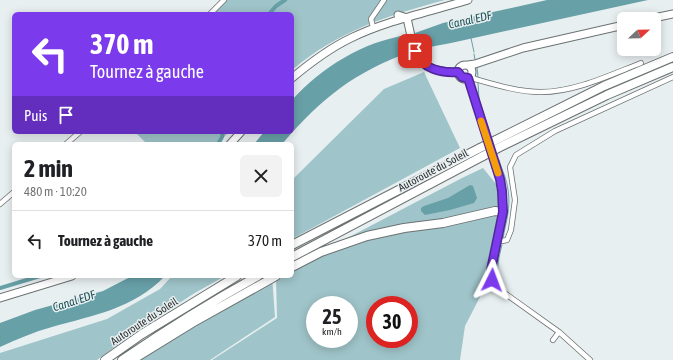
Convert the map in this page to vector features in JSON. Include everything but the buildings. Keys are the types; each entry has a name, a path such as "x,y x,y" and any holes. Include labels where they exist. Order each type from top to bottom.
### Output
{"highway":[{"name":"Autoroute du Soleil","path":"294,256 604,86 673,57"},
{"name":"Autoroute du Soleil","path":"497,144 607,94 673,67"},
{"name":"Autoroute du Soleil","path":"294,244 482,152"},
{"path":"294,266 322,252 368,236 399,229 443,223 495,212 503,212"},
{"name":"Autoroute du Soleil","path":"105,360 142,334 234,278"},
{"name":"Autoroute du Soleil","path":"122,360 158,335 254,278"},
{"path":"132,360 186,326 272,278"}],"main road":[{"path":"294,75 317,54 347,36 429,8 462,0"},
{"path":"403,17 468,0"},
{"path":"661,16 673,14"},
{"path":"403,17 410,31 415,51 422,62 429,67 445,72 458,72"},
{"path":"294,76 320,56 374,26"},
{"path":"458,72 462,77 471,71 523,48 617,27"},
{"path":"458,72 460,66 464,65 471,71"},
{"path":"232,142 239,134"},
{"path":"0,298 65,278"}],"street":[{"path":"212,12 224,0"},
{"path":"374,26 371,19 384,0"},
{"path":"471,71 475,79 522,90 552,92 580,85 642,63"},
{"path":"471,71 502,191 503,212 491,270 491,277 494,284 504,293 559,332 590,360"},
{"path":"498,240 502,242 507,240 511,230 515,200 510,167 516,156 555,131 673,77"},
{"path":"68,142 78,134"},
{"path":"0,204 12,194"},
{"path":"553,340 559,332"}],"shaded area":[{"path":"224,0 445,0 384,18 365,26 327,45 309,56 294,68 294,12 213,12"},
{"path":"424,72 460,148 294,238 294,178 384,89"},
{"path":"137,134 227,134 219,142 145,142"},
{"path":"483,168 496,184 501,212 481,295 465,326 460,360 212,360 277,318 276,278 294,278 294,266"},
{"path":"170,278 221,278 193,294 125,339 97,360 0,360 0,353 107,319 160,289"},
{"path":"269,278 272,278 275,317 210,360 135,360"}],"water":[{"name":"Canal EDF","path":"547,0 648,0 419,49 415,33 443,23"},
{"path":"408,35 413,51 392,59 356,77 326,99 294,130 294,98 304,88 345,57 376,43"},
{"path":"262,134 291,134 284,142 256,142"},
{"path":"470,185 473,186 477,198 474,203 425,215 421,211 421,208 424,206 448,198"},
{"name":"Canal EDF","path":"128,278 163,278 140,296 112,309 39,331 0,347 0,323 35,310 103,291"}],"waterway":[{"path":"271,12 276,6 285,0"},
{"path":"471,38 474,52"},
{"path":"474,54 475,60"},
{"path":"477,67 478,77"},
{"path":"478,83 479,99 489,130"},
{"path":"219,142 223,134"},
{"path":"499,160 507,182 509,196 508,214 503,238"},
{"path":"502,245 498,271 498,276 502,285"},
{"path":"0,288 33,278"}],"slow traffic":[{"path":"481,121 498,173"}],"route":[{"path":"415,51 418,58 425,65 445,72 458,72 460,76 468,78 470,90 500,179 504,204 491,270 492,280"}]}
